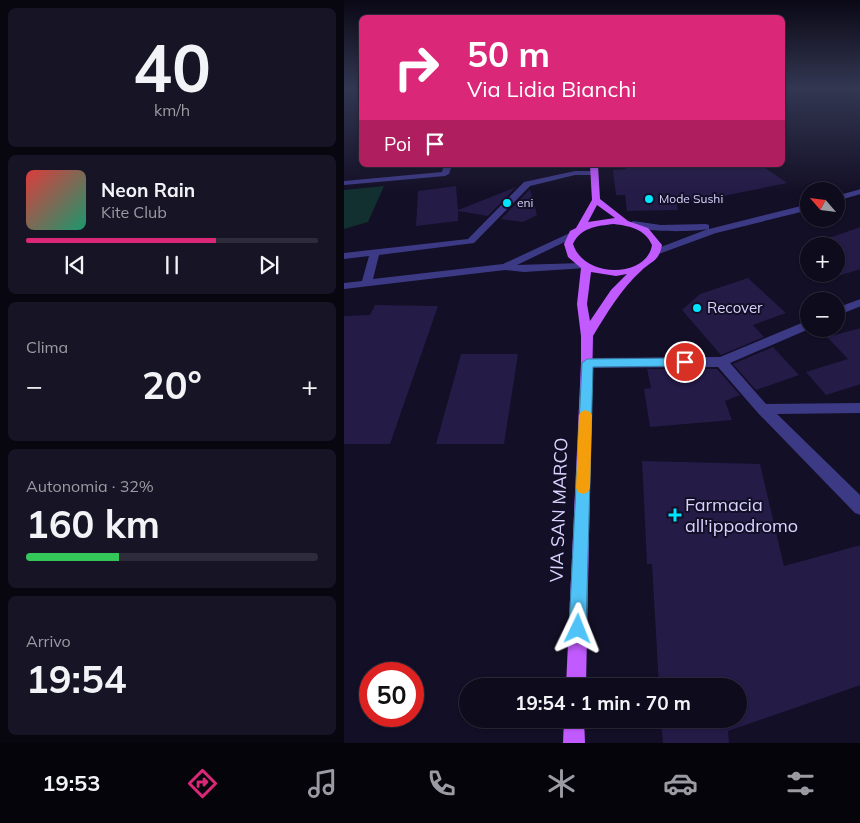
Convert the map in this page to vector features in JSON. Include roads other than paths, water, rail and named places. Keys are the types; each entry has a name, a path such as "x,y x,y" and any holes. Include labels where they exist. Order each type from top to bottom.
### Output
{"main road":[{"path":"581,228 596,200 594,169"},
{"path":"587,336 624,281 654,257 657,245 654,239 642,228 630,223 596,200"},
{"path":"630,223 602,222 581,228 572,235 568,242 568,251 573,259 584,267 596,271 615,272 632,270 642,266"},
{"name":"VIA SAN MARCO","path":"576,678 587,363 587,336 582,304 584,267"},
{"path":"574,728 574,743"}],"street":[{"path":"344,183 445,174 447,167"},
{"path":"344,256 470,241 527,184 594,169"},
{"path":"845,196 860,191"},
{"path":"656,252 680,241 721,227 800,210"},
{"path":"630,223 661,228 721,227"},
{"path":"504,267 572,235"},
{"path":"367,283 376,252"},
{"path":"344,286 504,267 524,269 584,267"},
{"path":"845,308 860,302"},
{"path":"587,363 721,362 800,328"},
{"path":"721,362 763,409 860,508"},
{"path":"763,409 860,408"}],"place":[{"name":"Mode Sushi","path":"649,199"},
{"name":"eni","path":"507,203"},
{"name":"Recover","path":"697,308"},
{"name":"Farmacia all'ippodromo","path":"675,515"}]}
